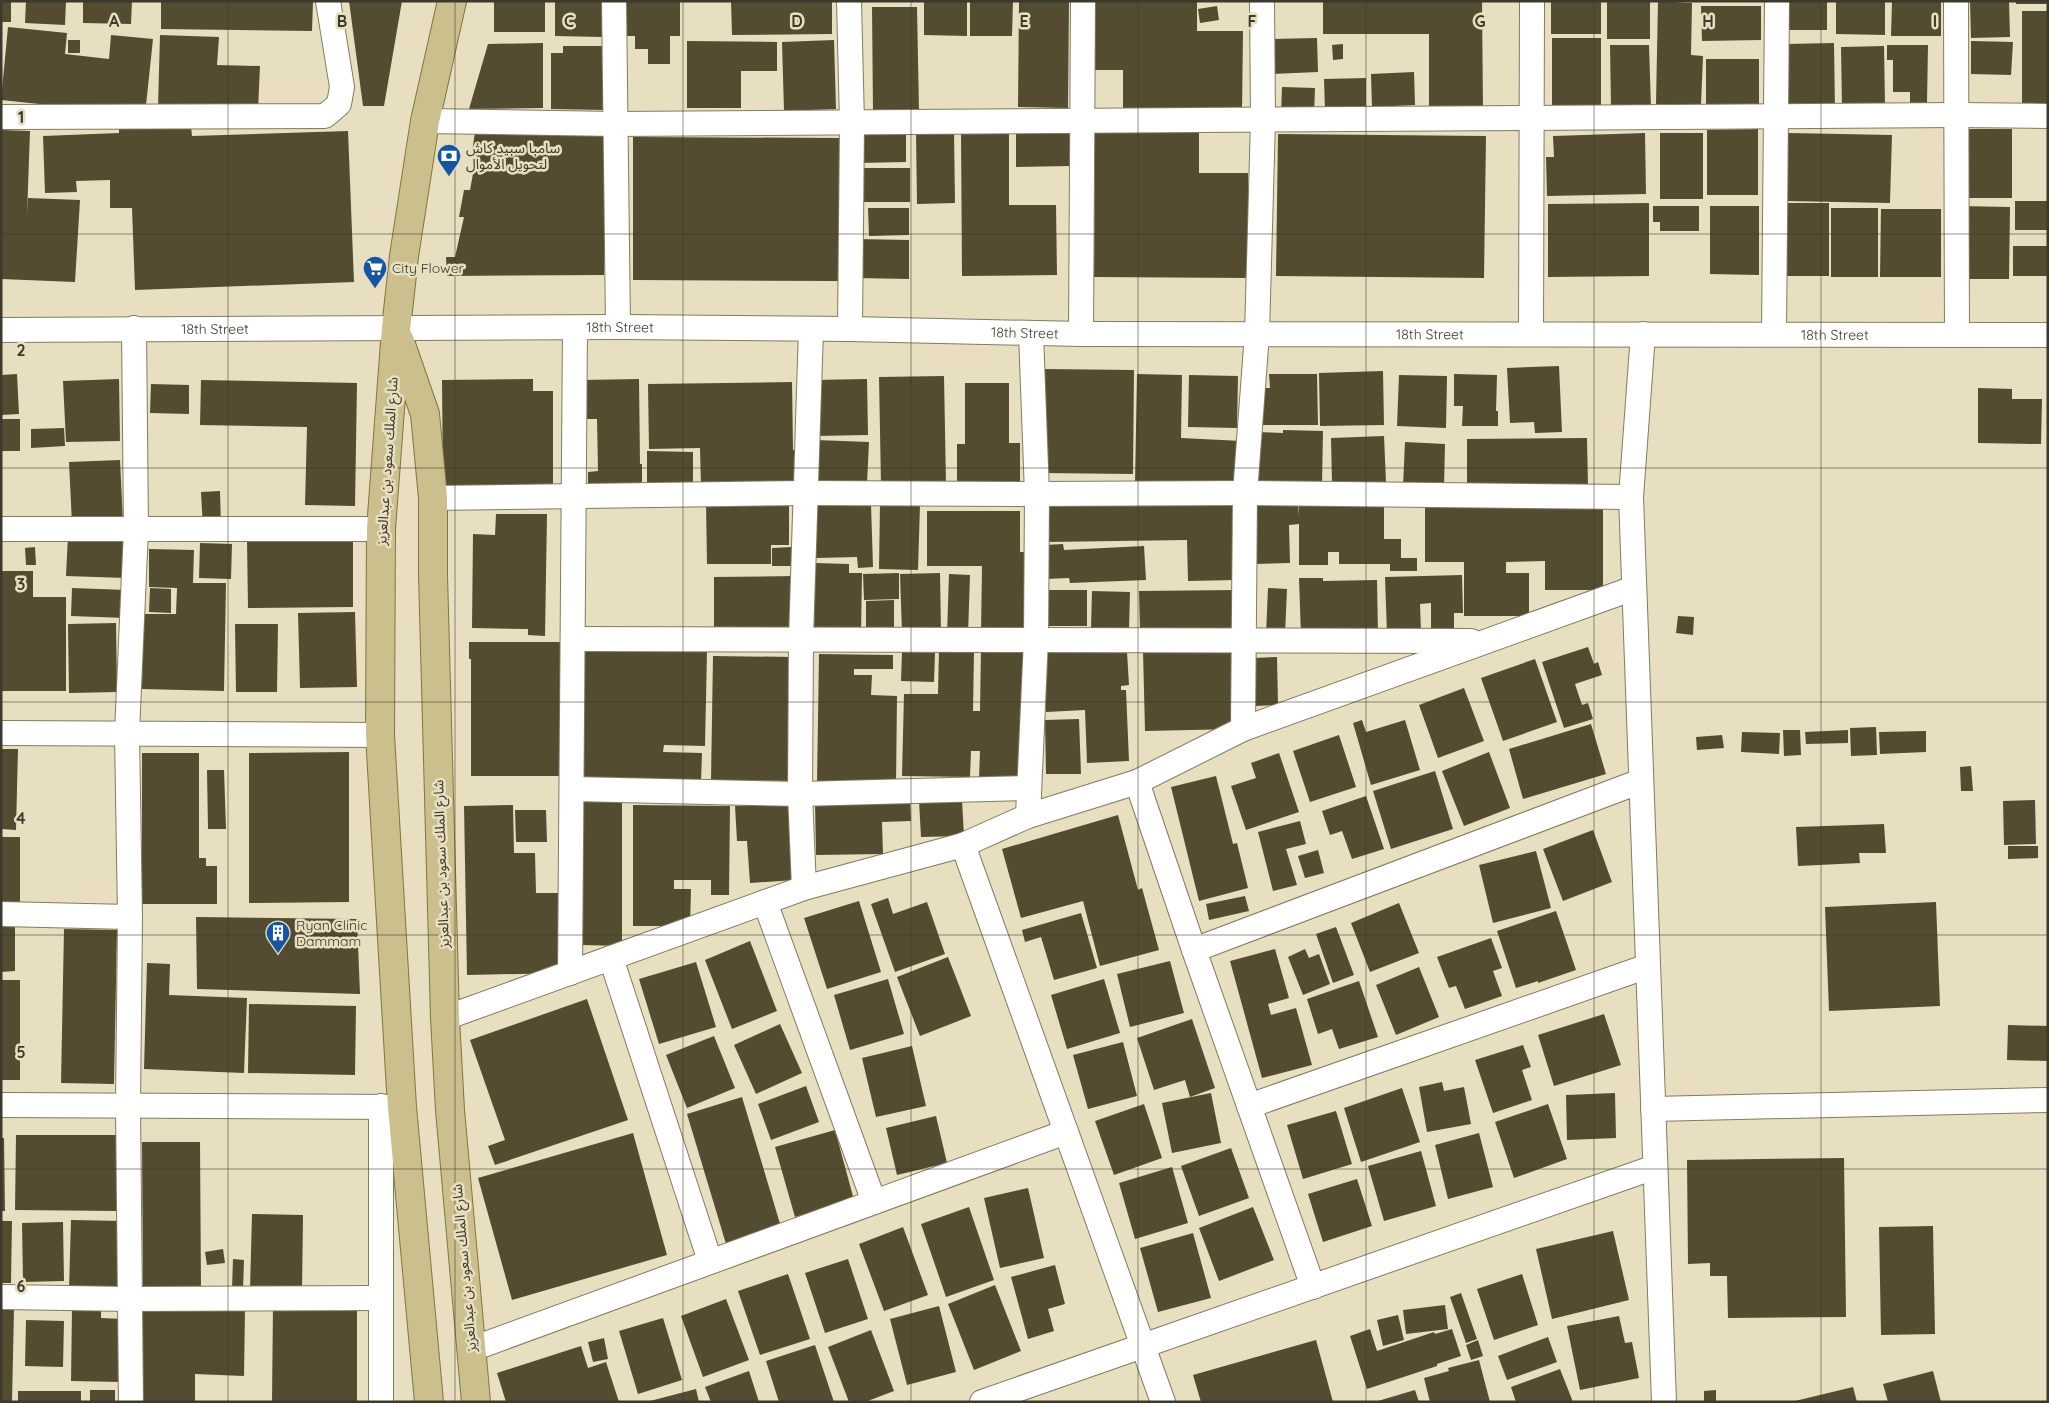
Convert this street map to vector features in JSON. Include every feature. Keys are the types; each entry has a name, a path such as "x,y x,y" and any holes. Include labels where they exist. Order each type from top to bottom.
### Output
{"main road":[{"name":"شارع الملك سعود بن عبدالعزيز","path":"429,1402 391,1107 380,735 380,529 396,329 404,256 425,121 452,1"},
{"name":"شارع الملك سعود بن عبدالعزيز","path":"396,329 425,414 433,498 433,575 445,1018 450,1110 476,1402"}],"street":[{"path":"1,117 325,116 339,104 342,87 328,1"},
{"path":"614,1 618,327"},
{"path":"848,1 852,123 850,329"},
{"path":"1081,334 1084,120 1083,1"},
{"path":"1243,729 1245,493 1257,334 1263,120 1262,1"},
{"path":"1531,334 1532,1"},
{"path":"1774,334 1777,1"},
{"path":"1956,1 1957,335"},
{"path":"425,121 616,124 1957,115 2048,116"},
{"name":"18th Street","path":"1,330 618,327 850,329 1031,334 2048,335"},
{"path":"131,1402 128,1106 130,917 127,733 136,530 134,328"},
{"path":"570,973 575,328"},
{"path":"804,888 800,794 801,639 812,329"},
{"path":"1028,816 1036,639 1037,494 1031,334"},
{"path":"1643,334 1631,497 1655,1167 1659,1400"},
{"path":"433,498 806,493 1245,493 1631,497"},
{"path":"1,530 380,529"},
{"path":"445,1018 804,888 963,845 1028,816 1138,782 1243,729 1634,588"},
{"path":"573,639 1486,641"},
{"path":"1,732 380,735"},
{"path":"1194,950 1641,781"},
{"path":"1138,782 1194,950 1312,1287"},
{"path":"572,789 800,794 1029,788"},
{"path":"963,845 1163,1402"},
{"path":"765,902 874,1202"},
{"path":"1,914 130,917"},
{"path":"611,958 710,1261"},
{"path":"1249,1106 1648,966"},
{"path":"1653,1109 2048,1100"},
{"path":"1,1105 391,1107 380,1298 381,1402"},
{"path":"472,1349 1066,1132"},
{"path":"982,1402 1655,1167"},
{"path":"1,1297 130,1299 380,1298"}],"building":[{"path":"1,1 11,2 11,22 1,22"},
{"path":"26,1 66,1 65,25 25,23"},
{"path":"83,1 132,1 131,24 83,23"},
{"path":"161,1 313,1 312,31 161,29"},
{"path":"349,1 402,1 384,106 363,106"},
{"path":"494,1 545,1 545,32 494,32"},
{"path":"555,1 604,1 603,37 555,36"},
{"path":"625,1 680,1 680,36 670,36 670,64 648,64 648,49 635,49 635,36 625,36"},
{"path":"731,1 832,1 832,34 732,35"},
{"path":"924,1 967,1 967,36 924,35"},
{"path":"970,1 1013,1 1012,36 970,36"},
{"path":"1019,1 1069,1 1068,108 1018,107"},
{"path":"1094,1 1197,1 1197,31 1243,31 1242,111 1123,111 1123,70 1094,70"},
{"path":"1323,1 1482,1 1483,112 1429,112 1429,34 1323,34"},
{"path":"1551,1 1601,1 1601,34 1551,34"},
{"path":"1607,1 1650,1 1650,39 1607,39"},
{"path":"1658,1 1692,3 1691,55 1703,56 1701,105 1656,104"},
{"path":"1786,1 1827,1 1827,30 1785,30"},
{"path":"1836,1 1885,1 1885,35 1836,34"},
{"path":"1892,1 1941,1 1941,36 1891,36"},
{"path":"1970,1 2009,1 2010,37 1971,38"},
{"path":"2016,1 2048,1 2048,4 2016,4"},
{"path":"1217,6 1219,20 1200,23 1198,9"},
{"path":"1701,6 1761,6 1761,40 1702,41"},
{"path":"872,7 917,7 919,111 873,112"},
{"path":"2022,11 2048,11 2048,108 2022,108"},
{"path":"8,27 67,33 65,54 109,59 111,35 153,39 145,115 1,100"},
{"path":"160,35 219,37 217,65 260,66 258,110 158,107"},
{"path":"1317,38 1318,72 1272,74 1271,39"},
{"path":"1552,38 1601,38 1601,110 1552,110"},
{"path":"68,40 80,40 80,53 68,53"},
{"path":"834,40 836,109 784,111 782,42"},
{"path":"687,41 777,42 777,71 741,71 741,108 687,108"},
{"path":"1971,41 2013,42 2011,75 1971,74"},
{"path":"543,43 543,108 469,109 488,44"},
{"path":"1834,43 1835,111 1787,112 1786,44"},
{"path":"1343,44 1343,59 1333,60 1332,45"},
{"path":"1610,45 1649,45 1651,108 1611,108"},
{"path":"1887,45 1928,45 1927,103 1910,103 1910,92 1893,92 1893,60 1887,60"},
{"path":"563,46 605,46 604,110 551,109 551,53 563,53"},
{"path":"1884,46 1885,106 1842,107 1841,47"},
{"path":"1706,59 1759,59 1759,107 1706,107"},
{"path":"1414,72 1415,105 1372,107 1371,74"},
{"path":"1366,78 1366,110 1325,111 1324,79"},
{"path":"1282,87 1315,88 1314,116 1281,114"},
{"path":"191,126 192,136 348,131 354,282 135,290 132,208 110,208 110,180 76,181 77,192 45,193 43,136 119,133 119,129"},
{"path":"961,129 1009,129 1009,205 1056,205 1057,275 962,276"},
{"path":"1095,129 1199,130 1199,173 1248,173 1248,278 1094,277"},
{"path":"1758,129 1758,195 1707,195 1707,130"},
{"path":"1959,129 2012,129 2012,198 1959,198"},
{"path":"1,130 30,131 27,216 28,198 80,200 75,282 1,279"},
{"path":"1070,130 1070,166 1016,167 1016,131"},
{"path":"954,131 955,203 917,204 916,132"},
{"path":"475,132 608,135 604,275 447,276 446,257 455,257 464,217 459,217 464,190 470,190 477,152 472,152"},
{"path":"859,132 906,132 906,162 859,163"},
{"path":"1645,133 1646,194 1547,196 1546,157 1554,157 1553,136"},
{"path":"1660,133 1703,133 1703,199 1660,199"},
{"path":"1788,133 1892,135 1890,203 1787,201"},
{"path":"1278,134 1486,136 1484,278 1276,276"},
{"path":"633,137 840,138 838,281 633,280"},
{"path":"855,168 910,168 910,202 855,202"},
{"path":"2015,201 2048,201 2048,230 2015,230"},
{"path":"1649,203 1649,276 1548,277 1548,204"},
{"path":"1780,203 1829,203 1829,276 1779,276"},
{"path":"1653,206 1699,206 1699,231 1660,231 1660,222 1653,222"},
{"path":"1710,206 1759,206 1759,275 1710,274"},
{"path":"1960,206 2010,207 2009,279 1959,279"},
{"path":"868,208 909,208 909,235 869,236"},
{"path":"1831,208 1878,208 1878,277 1831,277"},
{"path":"1881,209 1941,209 1941,277 1880,277"},
{"path":"857,239 909,240 909,279 856,278"},
{"path":"2013,246 2048,246 2048,276 2013,276"},
{"path":"1559,366 1562,432 1535,433 1534,422 1510,423 1507,368"},
{"path":"1044,369 1134,370 1133,474 1042,473"},
{"path":"1383,371 1384,425 1320,426 1319,373"},
{"path":"17,374 19,414 1,415 1,375"},
{"path":"1137,374 1182,375 1181,438 1242,441 1241,485 1135,483"},
{"path":"1269,374 1317,374 1318,425 1255,425 1254,388 1270,388"},
{"path":"1454,374 1497,375 1496,411 1498,411 1498,426 1462,426 1463,406 1454,406"},
{"path":"1189,375 1238,376 1237,428 1188,427"},
{"path":"1399,375 1447,376 1446,428 1397,426"},
{"path":"944,376 946,484 881,485 879,377"},
{"path":"119,379 120,441 66,442 63,381"},
{"path":"533,379 533,391 553,391 553,487 443,488 442,380"},
{"path":"639,379 642,486 588,487 588,472 598,471 597,419 583,419 582,380"},
{"path":"867,379 868,435 815,436 814,380"},
{"path":"201,380 357,383 355,506 305,505 307,427 200,425"},
{"path":"792,382 793,450 795,450 796,485 701,486 700,448 649,449 648,384"},
{"path":"965,383 1009,383 1009,443 1020,443 1020,485 957,485 957,444 965,444"},
{"path":"151,384 189,385 189,414 150,413"},
{"path":"1978,388 2012,389 2012,399 2042,399 2041,444 1978,443"},
{"path":"1,419 20,419 20,451 1,451"},
{"path":"64,428 65,446 31,448 31,429"},
{"path":"1283,430 1323,431 1322,483 1256,482 1256,432 1283,433"},
{"path":"1384,436 1386,482 1332,483 1331,438"},
{"path":"1587,438 1588,487 1467,488 1467,439"},
{"path":"816,440 869,442 867,484 814,481"},
{"path":"1405,442 1445,444 1444,488 1403,486"},
{"path":"647,451 693,452 693,487 647,486"},
{"path":"120,460 123,522 72,524 69,462"},
{"path":"220,491 221,527 203,528 201,492"},
{"path":"1298,499 1299,517 1299,500 1384,500 1384,539 1401,539 1401,558 1417,558 1417,571 1390,571 1390,564 1339,564 1339,552 1328,552 1328,565 1299,565 1299,524 1289,525 1290,563 1255,564 1253,505 1272,505"},
{"path":"789,501 789,545 771,545 771,564 707,564 706,502"},
{"path":"1235,501 1236,580 1188,581 1187,540 1046,542 1045,504"},
{"path":"1425,501 1603,501 1603,590 1545,590 1545,561 1506,562 1506,573 1529,573 1529,616 1464,616 1464,562 1425,562"},
{"path":"871,504 873,567 858,568 857,557 816,558 814,506"},
{"path":"880,504 920,505 918,570 879,569"},
{"path":"927,511 1020,511 1020,552 1028,552 1028,632 981,632 982,566 927,566"},
{"path":"496,514 547,514 545,636 528,635 528,629 472,628 473,534 495,535"},
{"path":"68,536 127,538 126,578 66,576"},
{"path":"353,539 353,607 248,608 247,540"},
{"path":"200,543 232,544 231,579 199,578"},
{"path":"1063,544 1064,550 1144,546 1146,580 1070,583 1069,578 1046,579 1044,545"},
{"path":"35,547 36,565 26,565 25,548"},
{"path":"792,547 793,566 772,566 772,548"},
{"path":"149,549 194,550 193,583 226,583 224,691 142,689 143,614 176,614 177,588 149,587"},
{"path":"815,563 849,564 849,573 862,573 861,635 814,634"},
{"path":"1,571 33,571 33,597 66,597 66,691 1,691"},
{"path":"899,573 899,599 864,600 863,574"},
{"path":"940,573 941,632 902,633 900,574"},
{"path":"949,574 970,575 968,635 947,635"},
{"path":"1462,575 1463,613 1454,613 1454,631 1431,631 1431,603 1420,604 1421,632 1387,633 1385,577"},
{"path":"796,576 797,633 714,634 714,577"},
{"path":"1299,578 1323,578 1323,581 1377,580 1378,634 1301,636"},
{"path":"72,588 127,590 126,618 71,616"},
{"path":"150,588 171,589 171,613 149,612"},
{"path":"1268,588 1287,589 1285,635 1266,634"},
{"path":"1043,590 1087,590 1087,626 1044,626"},
{"path":"1236,590 1237,630 1140,631 1139,591"},
{"path":"1092,591 1130,592 1129,629 1091,628"},
{"path":"894,600 894,633 866,633 866,601"},
{"path":"355,612 357,687 300,688 298,613"},
{"path":"1678,616 1694,617 1693,635 1676,633"},
{"path":"116,623 117,692 69,693 68,624"},
{"path":"235,624 278,624 277,692 236,692"},
{"path":"469,642 562,642 562,776 471,776 471,659 469,659"},
{"path":"1089,647 1090,653 1127,652 1129,685 1121,686 1121,690 1126,690 1129,761 1087,763 1085,710 1046,712 1044,649"},
{"path":"1588,647 1594,664 1598,662 1602,675 1575,684 1582,705 1588,703 1593,719 1564,728 1542,662"},
{"path":"580,648 707,651 705,746 664,745 663,752 702,753 701,782 577,779"},
{"path":"939,649 974,650 973,711 980,711 981,649 1028,650 1025,781 979,780 980,751 971,751 970,777 902,776 904,694 938,694"},
{"path":"1235,649 1237,729 1145,731 1143,651"},
{"path":"902,652 935,653 934,682 901,681"},
{"path":"819,654 893,655 893,669 854,669 854,675 872,675 871,695 897,696 896,785 817,784"},
{"path":"713,656 794,657 794,781 711,780"},
{"path":"1277,657 1278,705 1255,706 1253,658"},
{"path":"1535,659 1557,722 1503,741 1481,678"},
{"path":"1464,688 1484,741 1438,758 1419,705"},
{"path":"1079,719 1081,774 1046,774 1045,720"},
{"path":"1362,720 1366,732 1405,720 1420,770 1371,785 1353,723"},
{"path":"1591,724 1606,774 1523,799 1509,749"},
{"path":"1876,727 1877,755 1851,756 1850,728"},
{"path":"1783,730 1800,730 1801,755 1784,756"},
{"path":"1848,730 1848,743 1806,744 1805,732"},
{"path":"1926,731 1926,752 1880,754 1879,732"},
{"path":"1742,732 1780,733 1779,754 1741,752"},
{"path":"1339,735 1356,787 1310,802 1293,751"},
{"path":"1722,735 1724,748 1697,750 1696,737"},
{"path":"1,749 18,749 16,830 1,829"},
{"path":"349,752 349,902 249,903 249,753"},
{"path":"1489,752 1510,808 1464,826 1442,771"},
{"path":"142,753 199,753 199,858 206,858 206,866 217,866 217,904 142,904"},
{"path":"1279,753 1299,812 1246,830 1231,786 1256,778 1251,763"},
{"path":"1971,766 1973,791 1961,791 1960,767"},
{"path":"207,770 224,770 226,829 208,829"},
{"path":"1435,771 1453,829 1391,849 1373,791"},
{"path":"1216,776 1233,844 1237,843 1248,888 1199,901 1171,787"},
{"path":"1366,796 1384,849 1352,859 1342,831 1330,835 1322,811"},
{"path":"583,800 622,800 622,946 582,945"},
{"path":"910,800 911,821 882,822 883,854 816,855 815,802"},
{"path":"962,800 964,836 921,837 919,801"},
{"path":"2035,800 2036,844 2004,845 2003,801"},
{"path":"792,803 795,880 750,883 747,841 737,841 735,806"},
{"path":"513,805 514,853 535,853 536,893 560,893 562,973 467,975 464,806"},
{"path":"633,805 730,806 729,895 711,895 711,880 674,880 674,889 691,889 690,926 633,926"},
{"path":"515,810 546,810 547,842 516,842"},
{"path":"1118,815 1138,890 1142,888 1159,950 1100,966 1083,901 1021,918 1002,849"},
{"path":"1300,821 1306,844 1286,849 1297,885 1273,891 1258,832"},
{"path":"1884,824 1886,853 1859,853 1860,863 1798,866 1796,827"},
{"path":"1593,830 1612,882 1563,901 1543,849"},
{"path":"1,837 20,837 20,906 1,906"},
{"path":"2008,846 2038,846 2038,858 2008,859"},
{"path":"1318,850 1324,873 1305,878 1298,856"},
{"path":"1536,851 1551,908 1493,923 1479,865"},
{"path":"1245,896 1249,911 1209,920 1206,904"},
{"path":"888,898 893,914 927,902 945,954 895,972 871,904"},
{"path":"859,901 881,972 827,989 804,918"},
{"path":"1936,902 1940,1006 1829,1011 1825,907"},
{"path":"1399,903 1419,953 1370,972 1351,923"},
{"path":"1556,911 1576,970 1538,983 1538,981 1516,988 1497,931"},
{"path":"1081,913 1097,968 1054,980 1041,937 1025,942 1022,930"},
{"name":"Ryan Clinic Dammam","path":"196,917 357,919 360,994 197,989"},
{"path":"15,921 15,971 1,972 1,922"},
{"path":"1336,927 1354,975 1333,983 1316,934"},
{"path":"64,929 117,930 114,1084 61,1083"},
{"path":"1491,938 1502,968 1493,971 1502,996 1465,1009 1456,986 1449,988 1437,957"},
{"path":"750,941 777,1011 732,1029 705,960"},
{"path":"1275,949 1289,998 1268,1004 1271,1015 1296,1008 1312,1065 1262,1078 1230,961"},
{"path":"1305,949 1309,958 1319,954 1330,984 1303,995 1288,957"},
{"path":"948,957 971,1016 920,1036 897,977"},
{"path":"1170,961 1184,1013 1130,1027 1117,974"},
{"path":"696,962 716,1027 659,1044 639,979"},
{"path":"147,963 170,964 169,995 247,998 244,1073 144,1069"},
{"path":"1419,967 1439,1017 1396,1035 1376,985"},
{"path":"888,979 904,1034 850,1050 834,995"},
{"path":"1104,979 1120,1033 1067,1049 1051,995"},
{"path":"1,980 20,980 20,1080 1,1080"},
{"path":"1359,981 1378,1037 1339,1049 1332,1029 1318,1034 1307,999"},
{"path":"587,999 628,1120 495,1165 488,1146 505,1140 470,1040"},
{"path":"249,1004 356,1006 355,1075 248,1073"},
{"path":"1604,1014 1621,1065 1554,1086 1538,1035"},
{"path":"1192,1019 1215,1088 1190,1097 1185,1080 1154,1090 1137,1038"},
{"path":"780,1024 802,1073 756,1094 734,1045"},
{"path":"2008,1025 2048,1026 2048,1061 2007,1060"},
{"path":"714,1036 735,1088 687,1108 666,1055"},
{"path":"1123,1042 1137,1096 1088,1109 1073,1055"},
{"path":"1523,1045 1531,1067 1522,1070 1532,1100 1493,1113 1475,1060"},
{"path":"912,1046 926,1106 876,1117 862,1058"},
{"path":"1442,1082 1444,1091 1464,1087 1471,1124 1427,1132 1419,1087"},
{"path":"806,1086 819,1122 771,1140 758,1104"},
{"path":"1402,1088 1420,1142 1361,1162 1344,1108"},
{"path":"1211,1093 1221,1143 1172,1153 1162,1103"},
{"path":"1615,1093 1616,1138 1567,1140 1566,1095"},
{"path":"742,1097 781,1227 726,1244 687,1114"},
{"path":"1144,1104 1162,1158 1114,1175 1095,1121"},
{"path":"1548,1104 1567,1159 1514,1178 1495,1122"},
{"path":"1336,1111 1352,1164 1303,1179 1287,1125"},
{"path":"936,1116 947,1163 897,1175 886,1128"},
{"path":"835,1130 854,1200 795,1217 775,1147"},
{"path":"633,1133 667,1255 512,1300 478,1178"},
{"path":"1479,1133 1493,1187 1448,1199 1435,1145"},
{"path":"16,1135 118,1135 117,1211 15,1210"},
{"path":"1,1138 4,1138 5,1211 1,1211"},
{"path":"142,1142 200,1142 201,1290 143,1290"},
{"path":"1231,1148 1249,1198 1199,1216 1181,1166"},
{"path":"1421,1151 1436,1206 1384,1221 1368,1166"},
{"path":"1844,1158 1846,1317 1728,1318 1727,1276 1710,1276 1710,1263 1688,1264 1687,1160"},
{"path":"1172,1167 1188,1223 1135,1239 1119,1183"},
{"path":"1357,1179 1372,1226 1323,1242 1308,1194"},
{"path":"1028,1188 1044,1258 1000,1268 984,1198"},
{"path":"969,1207 994,1280 946,1297 921,1224"},
{"path":"1253,1207 1274,1260 1219,1281 1199,1228"},
{"path":"252,1214 303,1215 302,1291 250,1290"},
{"path":"71,1220 124,1221 123,1291 69,1290"},
{"path":"1,1221 12,1221 11,1283 1,1283"},
{"path":"63,1222 64,1281 23,1282 22,1223"},
{"path":"1933,1226 1935,1334 1881,1335 1879,1227"},
{"path":"903,1227 928,1295 884,1311 859,1244"},
{"path":"1613,1231 1629,1300 1552,1319 1536,1249"},
{"path":"1193,1233 1211,1298 1158,1312 1140,1248"},
{"path":"223,1249 225,1263 207,1265 205,1252"},
{"path":"233,1259 244,1260 243,1290 232,1289"},
{"path":"848,1259 868,1319 825,1333 805,1273"},
{"path":"1055,1265 1065,1304 1048,1309 1054,1331 1028,1339 1011,1277"},
{"path":"788,1274 810,1339 760,1355 738,1291"},
{"path":"1522,1274 1538,1325 1494,1340 1477,1289"},
{"path":"995,1285 1021,1351 974,1370 948,1304"},
{"path":"1461,1293 1477,1339 1466,1343 1450,1297"},
{"path":"726,1299 749,1360 703,1377 681,1316"},
{"path":"143,1304 245,1308 244,1376 195,1374 195,1402 141,1402"},
{"path":"273,1304 357,1304 357,1402 272,1402"},
{"path":"1445,1305 1448,1329 1406,1334 1403,1310"},
{"path":"939,1306 956,1372 907,1385 890,1319"},
{"path":"72,1308 101,1309 101,1318 123,1319 121,1382 71,1381"},
{"path":"1,1309 14,1309 12,1402 1,1402"},
{"path":"1398,1315 1404,1340 1383,1346 1377,1320"},
{"path":"1619,1316 1625,1343 1632,1342 1639,1378 1580,1390 1567,1326"},
{"path":"663,1318 682,1380 638,1394 619,1331"},
{"path":"26,1320 64,1321 63,1367 25,1366"},
{"path":"1370,1329 1377,1351 1434,1332 1435,1334 1452,1329 1461,1356 1367,1389 1350,1336"},
{"path":"871,1330 894,1391 865,1402 849,1402 828,1347"},
{"path":"1548,1337 1557,1362 1507,1380 1498,1356"},
{"path":"604,1338 608,1359 593,1362 588,1342"},
{"path":"1316,1340 1333,1402 1201,1402 1193,1375"},
{"path":"1478,1340 1483,1356 1471,1360 1466,1345"},
{"path":"815,1345 834,1402 779,1402 766,1361"},
{"path":"581,1346 588,1368 606,1362 619,1402 506,1402 497,1373"},
{"path":"1479,1360 1490,1402 1430,1402 1424,1378 1449,1371 1448,1368"},
{"path":"1560,1369 1573,1402 1516,1402 1511,1387"},
{"path":"749,1371 759,1402 711,1402 705,1387"},
{"path":"1933,1371 1941,1402 1888,1402 1883,1384"},
{"path":"1853,1387 1857,1402 1795,1402 1795,1401"},
{"path":"696,1389 699,1402 650,1402 650,1401"},
{"path":"90,1390 115,1390 115,1402 90,1402"},
{"path":"1415,1390 1419,1402 1378,1402 1378,1401"},
{"path":"1716,1390 1716,1402 1704,1402 1704,1391"},
{"path":"18,1391 81,1391 81,1402 18,1402"}],"place":[{"name":"سامبا سبيد كاش لتحويل الأموال","path":"449,177"},
{"name":"City Flower","path":"375,289"},
{"name":"Ryan Clinic Dammam","path":"278,954"}]}
